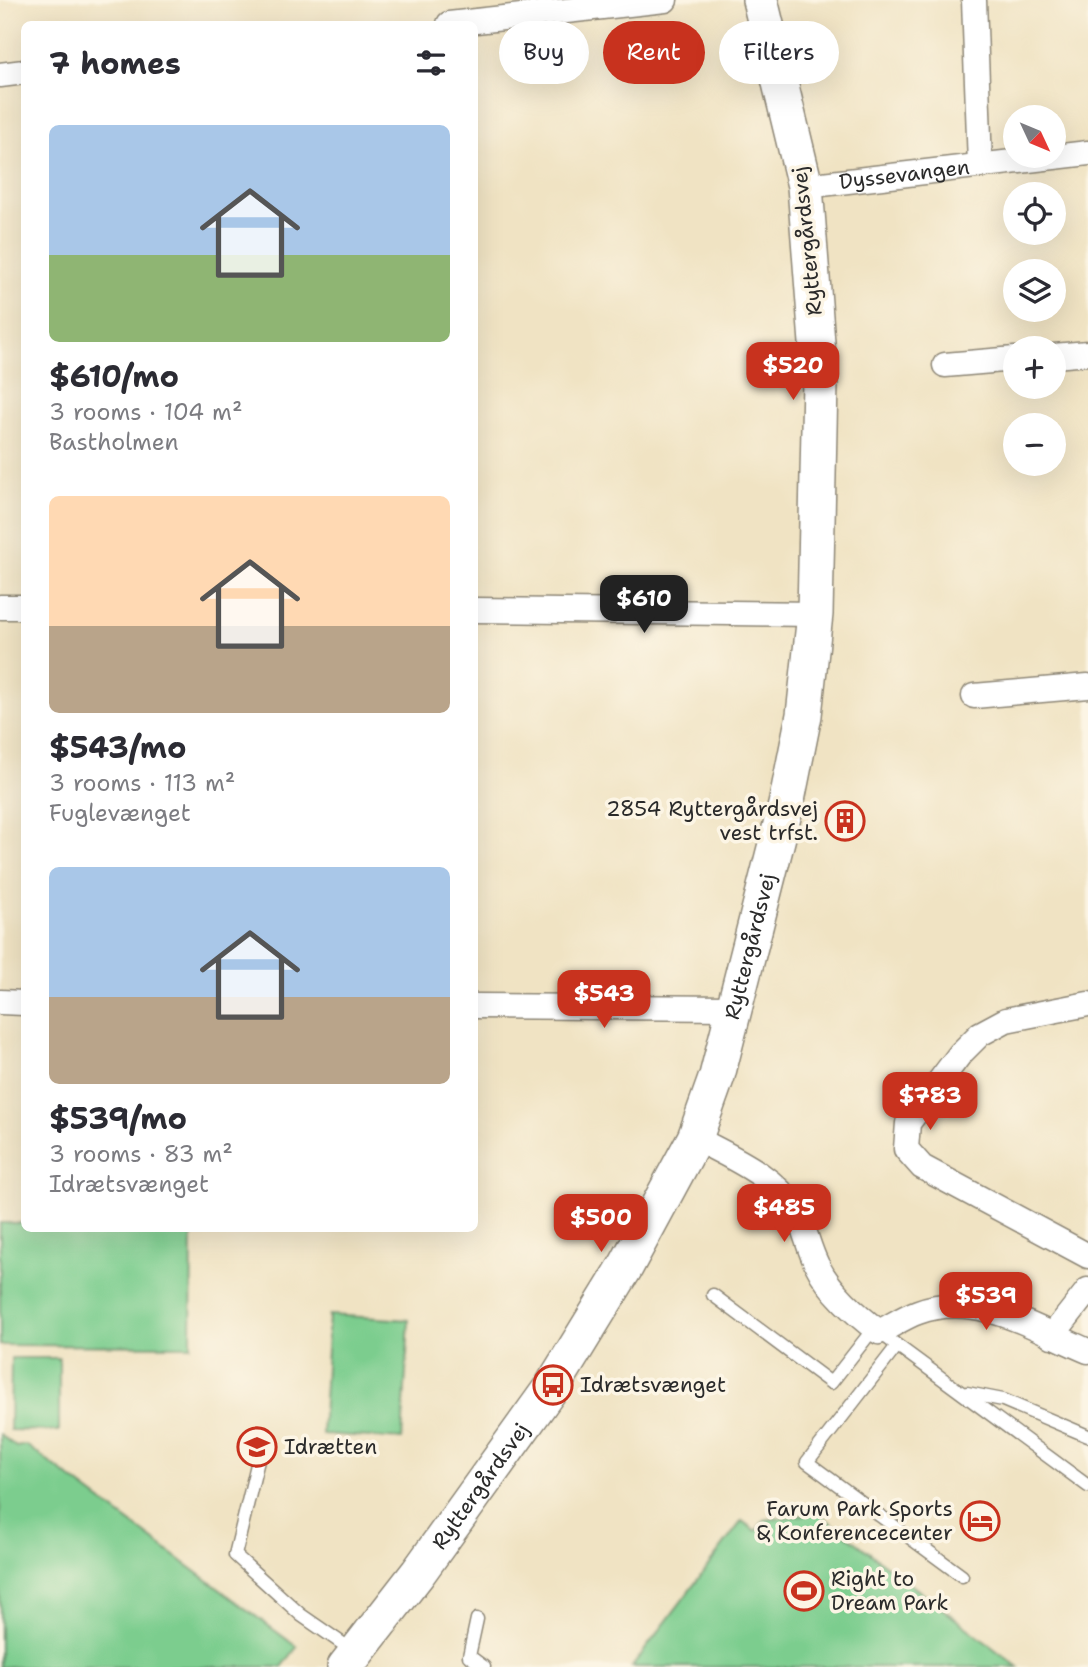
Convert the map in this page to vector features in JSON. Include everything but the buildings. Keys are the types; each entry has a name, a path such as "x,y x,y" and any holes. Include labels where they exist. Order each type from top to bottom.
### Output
{"street":[{"path":"474,21 665,0"},
{"name":"Ryttergårdsvej","path":"350,1660 418,1573 554,1385 626,1266 695,1138 717,1076 786,805 804,715 815,614 820,382 805,186 760,0"},
{"path":"974,0 980,165"},
{"path":"0,75 21,72"},
{"name":"Dyssevangen","path":"805,186 1088,153"},
{"path":"1066,355 1088,352"},
{"path":"945,365 1003,360"},
{"path":"0,607 21,607"},
{"path":"478,611 815,614"},
{"path":"974,696 1088,686"},
{"path":"0,1002 21,1003"},
{"path":"1088,1004 1006,1020 980,1034 960,1054 908,1123 906,1149 922,1167 1088,1256"},
{"path":"478,1006 733,1008"},
{"path":"695,1138 748,1166 775,1186 795,1210 818,1268 846,1304 883,1336 918,1312 956,1304 994,1310 1088,1351"},
{"path":"1052,1336 1088,1290"}],"lane":[{"path":"713,1295 831,1383 883,1336"},
{"path":"883,1336 1087,1482"},
{"path":"883,1336 807,1462 961,1576"},
{"path":"960,1392 1003,1401 1088,1436"},
{"path":"261,1448 235,1555 350,1660"},
{"path":"477,1619 469,1656 484,1667"}],"green space":[{"path":"0,1223 21,1223 21,1232 192,1232 191,1346 0,1345"},
{"path":"329,1315 409,1320 402,1439 322,1434"},
{"path":"11,1358 59,1358 59,1431 10,1430"},
{"path":"0,1434 16,1447 26,1445 297,1647 282,1667 0,1667"},
{"name":"Right to Dream Park","path":"818,1513 1018,1667 632,1667 742,1521 756,1531 765,1520"}],"place":[{"name":"2854 Ryttergårdsvej vest trfst.","path":"845,821"},
{"name":"Idrætsvænget","path":"553,1385"},
{"name":"Idrætten","path":"257,1447"},
{"name":"Farum Park Sports & Konferencecenter","path":"980,1521"},
{"name":"Right to Dream Park","path":"804,1591"}]}
